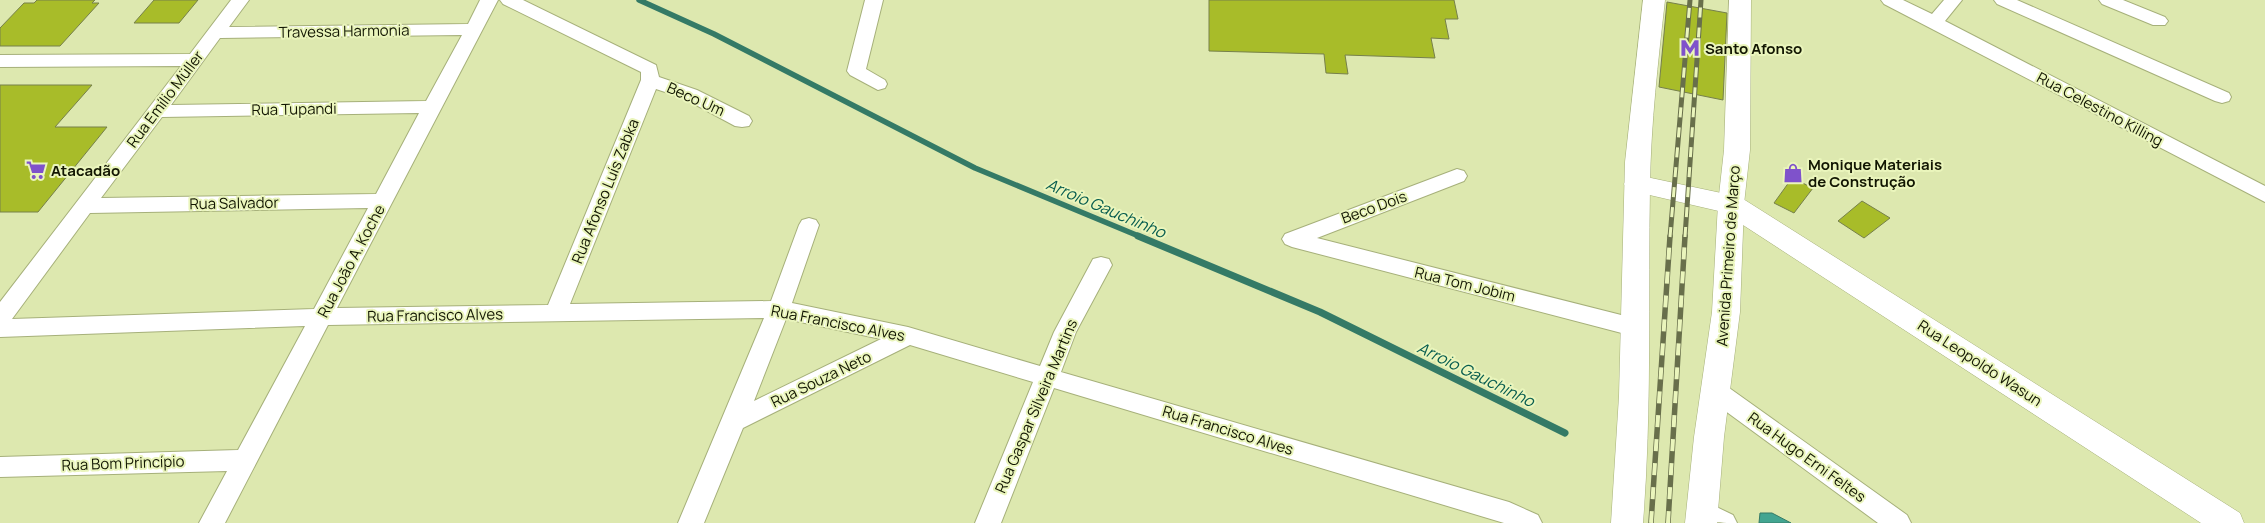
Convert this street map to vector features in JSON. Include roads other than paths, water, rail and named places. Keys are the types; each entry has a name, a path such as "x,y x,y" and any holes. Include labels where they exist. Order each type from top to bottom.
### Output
{"main road":[{"path":"1627,523 1634,454 1638,184 1643,90 1654,0"},
{"name":"Avenida Primeiro de Março","path":"1709,519 1709,437 1717,392 1726,312 1737,150 1740,0"},
{"path":"1638,184 1732,204"},
{"name":"Rua Leopoldo Wasun","path":"1732,204 2228,523"}],"street":[{"name":"Rua Emílio Müller","path":"0,318 240,0"},
{"name":"Rua João A. Koche","path":"212,523 489,0"},
{"name":"Beco Um","path":"509,0 742,121"},
{"path":"874,0 856,71 878,84"},
{"name":"Rua Celestino Killing","path":"1890,0 2265,195"},
{"path":"1934,22 1953,0"},
{"path":"2003,0 2222,97"},
{"path":"2108,0 2159,21"},
{"name":"Travessa Harmonia","path":"215,33 474,29"},
{"path":"0,61 195,60"},
{"name":"Rua Afonso Luís Zabka","path":"556,312 650,74"},
{"name":"Rua Tupandi","path":"156,111 433,106"},
{"name":"Beco Dois","path":"1292,239 1457,176"},
{"name":"Rua Salvador","path":"85,206 382,201"},
{"name":"Rua Souza Neto","path":"691,523 780,309 809,225"},
{"name":"Rua Tom Jobim","path":"1292,239 1637,328"},
{"name":"Rua Gaspar Silveira Martins","path":"988,523 1046,375 1065,332 1101,265"},
{"name":"Rua Francisco Alves","path":"0,328 321,317 780,309 908,336 1046,375 1509,513 1529,523"},
{"name":"Rua Souza Neto","path":"735,421 908,336"},
{"name":"Rua Hugo Erni Feltes","path":"1717,392 1898,523"},
{"name":"Rua Bom Princípio","path":"0,467 246,460"}],"water":[{"path":"1760,513 1772,513 1791,523 1759,523"}],"waterway":[{"name":"Arroio Gauchinho","path":"639,0 714,34 975,168 1141,237"},
{"name":"Arroio Gauchinho","path":"1138,236 1320,312 1565,433"}],"railway":[{"path":"1670,237 1690,0"},
{"path":"1685,237 1701,0"},
{"path":"1651,523 1670,236"},
{"path":"1668,523 1685,236"}],"place":[{"name":"Santo Afonso","path":"1690,48"},
{"name":"Atacadão","path":"36,170"},
{"name":"Monique Materiais de Construção","path":"1793,173"}]}
